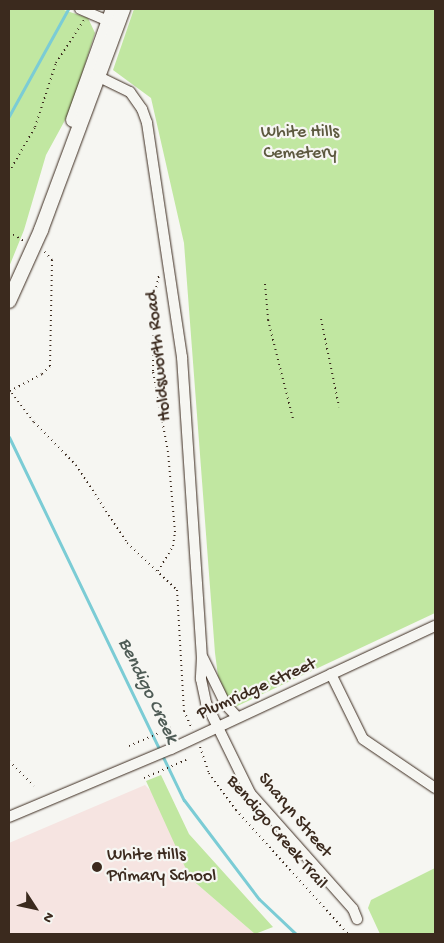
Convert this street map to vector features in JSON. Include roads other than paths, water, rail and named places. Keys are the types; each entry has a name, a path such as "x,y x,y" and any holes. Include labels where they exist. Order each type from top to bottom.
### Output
{"main road":[{"path":"9,301 46,214 113,18 124,9"}],"street":[{"path":"83,12 113,18"},
{"name":"Holdsworth Road","path":"94,74 130,92 142,109 147,123 182,357 202,657 202,691 216,726"},
{"name":"Plumridge Street","path":"9,817 171,749 237,716 435,626"},
{"name":"Holdsworth Road","path":"202,657 226,705 237,716"},
{"path":"332,674 363,738 435,788"},
{"name":"Sharyn Street","path":"216,726 253,798 354,909 357,919"}],"waterway":[{"path":"9,116 68,9"},
{"name":"Bendigo Creek","path":"9,437 184,800 259,899 296,934"}],"place":[{"name":"White Hills Primary School","path":"97,867"}],"park label":[{"name":"White Hills Cemetery","path":"300,144"}]}
